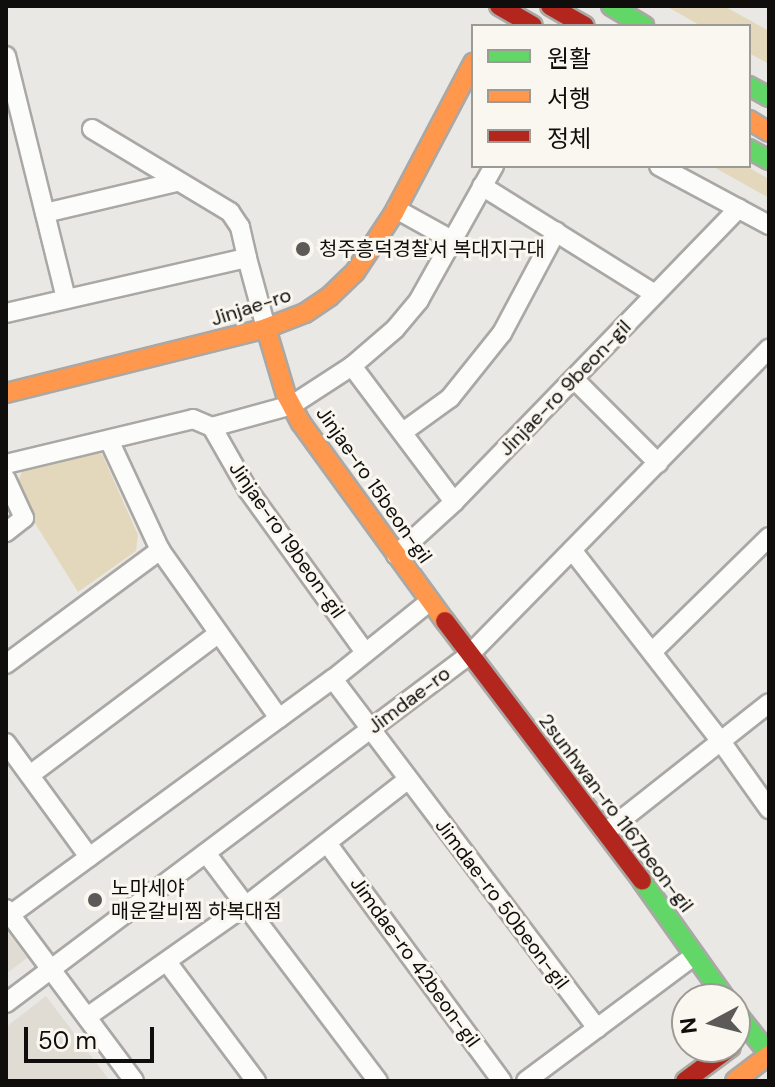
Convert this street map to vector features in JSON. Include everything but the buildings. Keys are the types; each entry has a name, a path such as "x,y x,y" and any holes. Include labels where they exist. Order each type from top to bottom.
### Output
{"street":[{"path":"550,6 582,24"},
{"path":"611,6 641,24"},
{"path":"500,7 530,24"},
{"path":"6,56 66,299"},
{"name":"Jinjae-ro","path":"6,393 266,328 305,313 330,296 355,272 396,209 471,68"},
{"path":"751,87 769,97"},
{"path":"751,121 769,132"},
{"path":"92,129 230,212 240,227 266,328"},
{"path":"751,150 769,160"},
{"path":"6,464 193,419 212,427 292,405 352,366 395,329 419,300 493,168"},
{"path":"663,168 769,225"},
{"path":"45,213 176,182"},
{"path":"482,186 655,294"},
{"name":"Jinjae-ro 9beon-gil","path":"396,555 454,502 739,208"},
{"path":"396,209 452,240"},
{"path":"403,432 450,398 502,333 556,232"},
{"path":"6,313 247,258"},
{"name":"Jinjae-ro 15beon-gil","path":"266,328 292,405 469,655"},
{"name":"Jimdae-ro","path":"6,1003 469,655 769,349"},
{"path":"352,366 454,502"},
{"path":"574,379 658,463"},
{"name":"Jinjae-ro 19beon-gil","path":"212,427 248,490 365,652"},
{"path":"109,440 114,457 160,550 279,718"},
{"path":"6,479 24,518 6,532"},
{"path":"652,652 769,537"},
{"path":"6,664 160,550"},
{"path":"572,550 720,740 769,809"},
{"path":"134,1081 8,912 89,857 333,679 430,601"},
{"path":"30,775 219,633"},
{"name":"2sunhwan-ro 1167beon-gil","path":"469,655 607,831 714,983"},
{"name":"Jimdae-ro 50beon-gil","path":"333,679 597,1028"},
{"path":"607,831 769,703"},
{"path":"6,743 89,857"},
{"path":"87,1017 248,904 407,780"},
{"name":"Jimdae-ro 42beon-gil","path":"327,843 502,1081"},
{"path":"206,853 248,904 378,1081"},
{"path":"526,1081 694,956"},
{"path":"167,962 256,1081"},
{"path":"735,1081 761,1045 769,1018"},
{"path":"685,1081 709,1063"}],"shaded area":[{"path":"666,6 724,6 769,31 769,64 751,54 751,24 698,24"},
{"path":"716,168 750,168 769,179 769,198"},
{"path":"96,449 103,456 138,535 136,551 78,592 33,520 17,484 23,469"},
{"path":"6,930 27,958 6,974"},
{"path":"46,996 110,1081 6,1081 6,1027"}],"traffic: fast":[{"path":"611,6 641,24"},
{"path":"751,87 769,97"},
{"path":"751,150 769,160"},
{"path":"642,881 715,983"},
{"path":"751,1031 769,1054"}],"traffic: slow":[{"path":"6,393 266,328 305,313 330,296 355,272 394,213 471,67"},
{"path":"751,121 769,132"},
{"path":"266,328 286,395 301,423 445,621"},
{"path":"735,1081 769,1055"}],"traffic: jam":[{"path":"499,6 530,24"},
{"path":"550,6 582,24"},
{"path":"445,621 642,881"},
{"path":"685,1081 709,1063"}],"place":[{"name":"청주흥덕경찰서 복대지구대","path":"303,249"},
{"name":"노마세야 매운갈비찜 하복대점","path":"95,900"}]}
